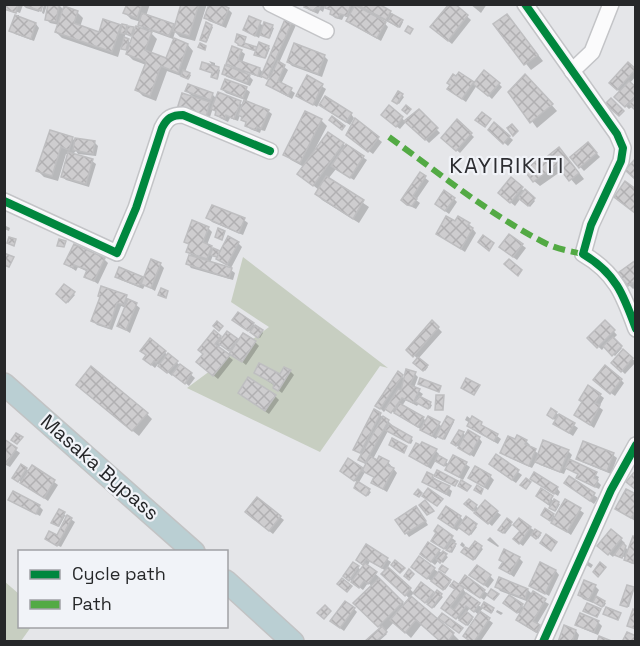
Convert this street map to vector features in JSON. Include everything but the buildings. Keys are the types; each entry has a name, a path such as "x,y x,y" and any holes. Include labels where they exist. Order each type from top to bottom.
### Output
{"highway":[{"name":"Masaka Bypass","path":"4,384 192,550"},
{"path":"228,583 292,642"}],"street":[{"path":"271,4 326,31"},
{"path":"525,4 617,134 623,148 617,172 591,225 583,254 597,262 612,277 623,293 636,329"},
{"path":"572,71 592,52 611,4"},
{"path":"4,201 117,253 133,218 162,128 166,120 173,115 183,115 270,151"},
{"path":"543,642 611,490 636,445"}],"shaded area":[{"path":"243,257 388,368 380,366 320,452 187,388 269,327 231,302"},
{"path":"4,581 18,593 18,628 30,628 21,641 5,641"}],"marked path":[{"path":"389,137 503,219 543,242 563,250 583,254"}],"cycle path":[{"path":"525,4 617,134 623,148 621,161 591,225 583,254 611,277 623,296 636,329"},
{"path":"4,201 117,253 136,208 162,128 170,118 183,115 270,151"},
{"path":"543,642 611,490 636,445"}],"district":[{"name":"KAYIRIKITI","path":"507,165"}]}
